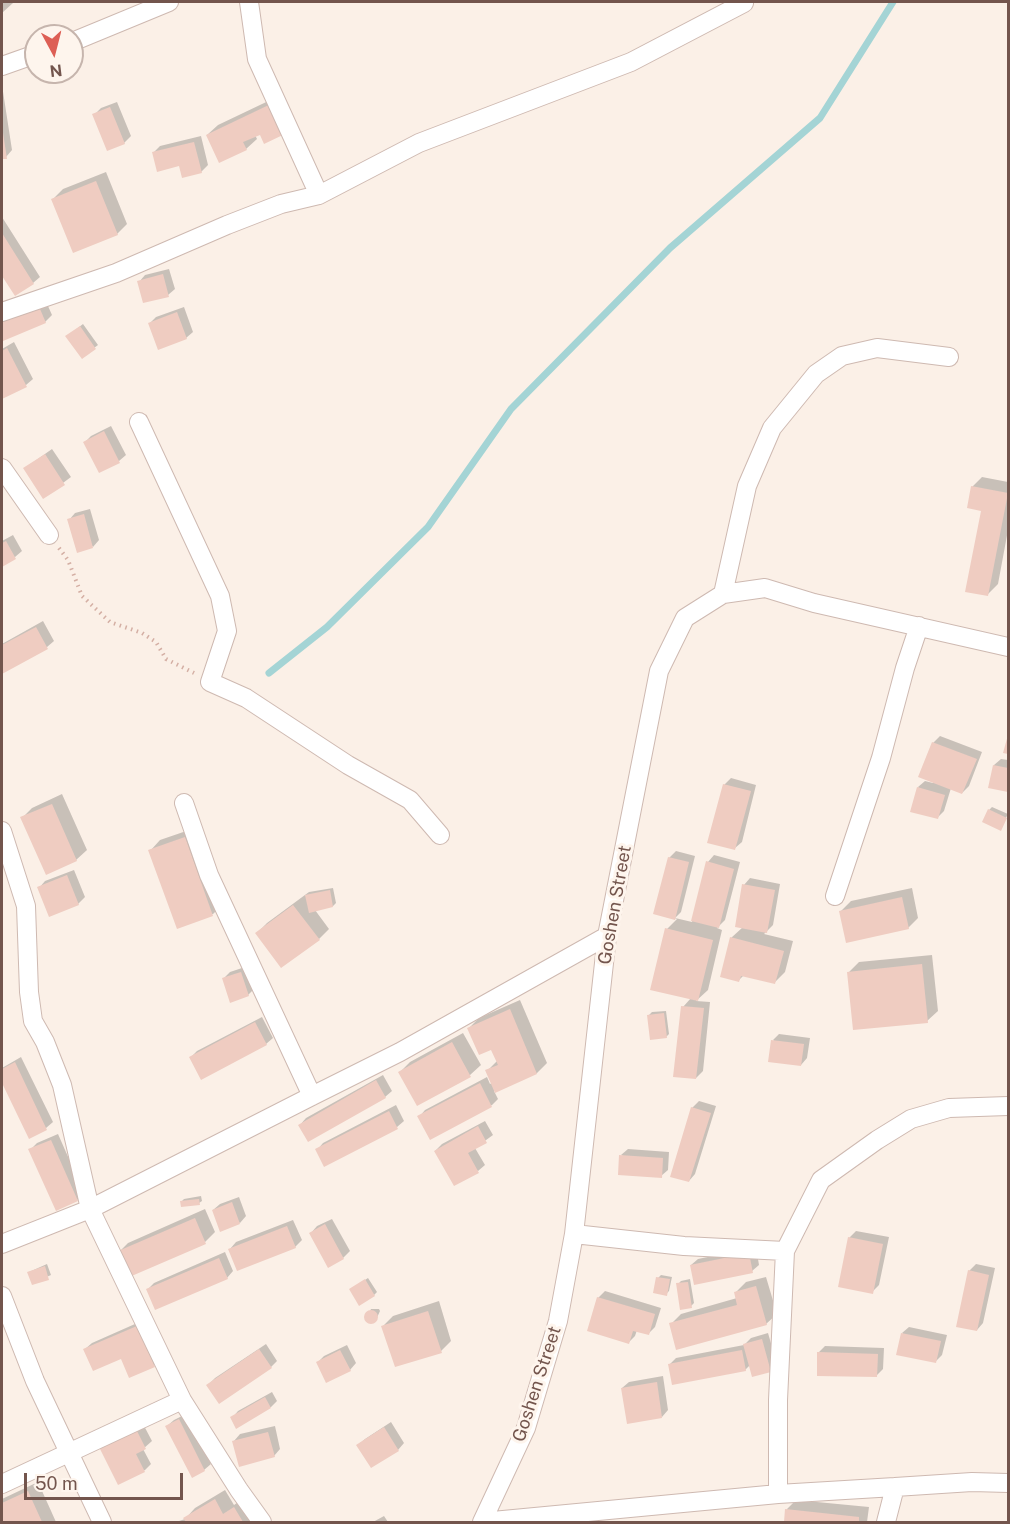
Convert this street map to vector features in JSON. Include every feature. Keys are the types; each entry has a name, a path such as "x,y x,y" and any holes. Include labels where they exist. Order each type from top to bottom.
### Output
{"street":[{"path":"84,37 169,2"},
{"path":"249,2 257,60 319,195"},
{"path":"2,312 116,273 281,204 319,195 419,143 631,62 744,3"},
{"path":"2,66 24,58"},
{"path":"723,594 751,476 772,428 816,374 842,356 877,348 949,357"},
{"path":"139,422 220,596 227,631 210,682 246,698 348,765 410,800 440,835"},
{"path":"2,468 49,535"},
{"name":"Goshen Street","path":"482,1522 526,1428 558,1321 574,1234 607,936 659,671 685,618 723,594 765,588 814,603 1008,646"},
{"path":"835,896 881,758 905,668 919,626"},
{"path":"184,803 208,875 312,1096"},
{"path":"2,831 26,906 29,992 33,1021 45,1042 62,1085 90,1209 182,1400 262,1522"},
{"path":"2,1244 90,1209 399,1052 607,936"},
{"path":"778,1494 778,1400 785,1251 821,1180 911,1119 949,1108 1008,1106"},
{"path":"574,1234 684,1246 785,1251"},
{"path":"2,1296 35,1381 102,1522"},
{"path":"2,1484 182,1400"},
{"path":"482,1522 778,1494 972,1482 1008,1483"},
{"path":"886,1522 895,1487"}],"path":[{"path":"49,535 68,560 82,596 110,622 142,633 156,642 166,659 210,682"}],"building":[{"path":"273,103 287,133 264,144 260,135 243,142 247,150 219,163 206,135"},
{"path":"110,107 125,144 107,151 92,114"},
{"path":"3,133 7,159 2,159"},
{"path":"194,142 202,173 182,178 179,166 157,172 152,152"},
{"path":"96,181 118,235 73,253 51,199"},
{"path":"2,233 34,284 15,296 2,276"},
{"path":"163,274 169,297 143,303 137,281"},
{"path":"37,302 46,323 3,341 2,317"},
{"path":"177,312 187,339 158,350 148,323"},
{"path":"80,326 96,349 82,359 65,336"},
{"path":"7,348 27,387 2,399 2,351"},
{"path":"104,431 120,463 99,473 83,442"},
{"path":"45,454 65,485 43,499 23,468"},
{"path":"971,486 1008,493 988,596 965,592 981,511 967,508"},
{"path":"84,514 93,548 77,553 67,519"},
{"path":"6,541 16,559 2,567 2,543"},
{"path":"36,627 48,649 2,674 2,645"},
{"path":"1008,735 1008,754 1003,753"},
{"path":"932,742 977,759 962,794 918,777"},
{"path":"993,765 1008,768 1008,792 988,788"},
{"path":"723,784 751,791 735,850 707,843"},
{"path":"917,787 945,795 938,819 910,812"},
{"path":"52,804 77,861 46,875 20,817"},
{"path":"988,809 1007,818 1001,831 982,822"},
{"path":"185,837 213,916 177,929 148,850"},
{"path":"668,857 689,862 675,920 653,914"},
{"path":"706,861 734,869 719,928 691,921"},
{"path":"67,875 79,905 49,917 37,887"},
{"path":"742,884 775,890 767,933 735,927"},
{"path":"330,890 333,907 309,913 305,895"},
{"path":"902,897 909,929 846,943 839,911"},
{"path":"293,905 320,940 281,968 255,933"},
{"path":"665,928 713,940 698,1001 650,990"},
{"path":"730,937 784,951 775,984 741,976 739,982 720,977"},
{"path":"922,964 928,1023 853,1030 847,972"},
{"path":"241,972 249,996 230,1003 222,978"},
{"path":"681,1006 704,1008 696,1079 673,1077"},
{"path":"510,1009 537,1074 495,1093 485,1070 498,1065 491,1050 479,1055 467,1028"},
{"path":"664,1013 667,1038 650,1040 647,1015"},
{"path":"255,1022 267,1045 201,1080 189,1057"},
{"path":"771,1040 804,1044 801,1066 768,1062"},
{"path":"452,1042 471,1077 417,1106 398,1072"},
{"path":"15,1062 47,1130 29,1139 2,1083 2,1069"},
{"path":"376,1080 386,1098 308,1142 298,1125"},
{"path":"480,1083 492,1107 430,1140 417,1116"},
{"path":"691,1107 711,1113 689,1182 670,1177"},
{"path":"389,1111 398,1129 324,1167 315,1149"},
{"path":"478,1126 487,1143 468,1153 479,1173 454,1186 434,1151"},
{"path":"51,1140 78,1201 56,1211 28,1149"},
{"path":"619,1155 663,1158 662,1178 618,1175"},
{"path":"199,1199 200,1205 181,1207 180,1201"},
{"path":"232,1202 240,1224 220,1232 212,1210"},
{"path":"195,1218 206,1244 127,1278 116,1252"},
{"path":"325,1224 344,1259 328,1268 309,1233"},
{"path":"287,1226 296,1248 237,1271 228,1249"},
{"path":"848,1237 883,1244 873,1294 838,1287"},
{"path":"749,1253 753,1273 694,1285 690,1265"},
{"path":"219,1258 228,1279 155,1310 146,1289"},
{"path":"45,1266 49,1280 32,1285 27,1272"},
{"path":"968,1270 989,1275 977,1331 956,1327"},
{"path":"656,1277 670,1279 667,1296 653,1293"},
{"path":"365,1279 375,1296 359,1306 349,1289"},
{"path":"688,1282 692,1308 680,1310 676,1283"},
{"path":"756,1286 767,1325 676,1350 669,1323 737,1305 734,1292"},
{"path":"597,1297 655,1314 649,1335 633,1331 629,1344 587,1331"},
{"path":"368,1310 374,1310 378,1317 374,1324 368,1324 364,1320 364,1314"},
{"path":"428,1311 442,1353 395,1367 381,1326"},
{"path":"137,1326 155,1367 129,1378 121,1359 93,1371 83,1349"},
{"path":"901,1333 941,1341 936,1363 896,1355"},
{"path":"762,1339 771,1372 752,1377 743,1344"},
{"path":"259,1349 272,1368 219,1404 206,1385"},
{"path":"340,1350 351,1371 326,1383 316,1362"},
{"path":"742,1350 746,1371 672,1385 668,1364"},
{"path":"817,1352 878,1354 877,1377 817,1376"},
{"path":"657,1382 662,1418 627,1424 621,1388"},
{"path":"265,1397 271,1408 236,1429 230,1417"},
{"path":"179,1419 205,1471 192,1478 165,1426"},
{"path":"135,1427 146,1449 136,1454 145,1472 118,1485 98,1445"},
{"path":"384,1427 399,1451 371,1468 356,1445"},
{"path":"268,1432 275,1457 239,1467 232,1441"},
{"path":"28,1491 42,1522 2,1522 2,1503"},
{"path":"215,1499 223,1514 234,1507 243,1522 186,1522 183,1518"},
{"path":"785,1509 859,1517 859,1522 784,1522"}],"waterway":[{"path":"269,673 327,627 428,527 511,409 670,248 820,118 893,2"}]}
